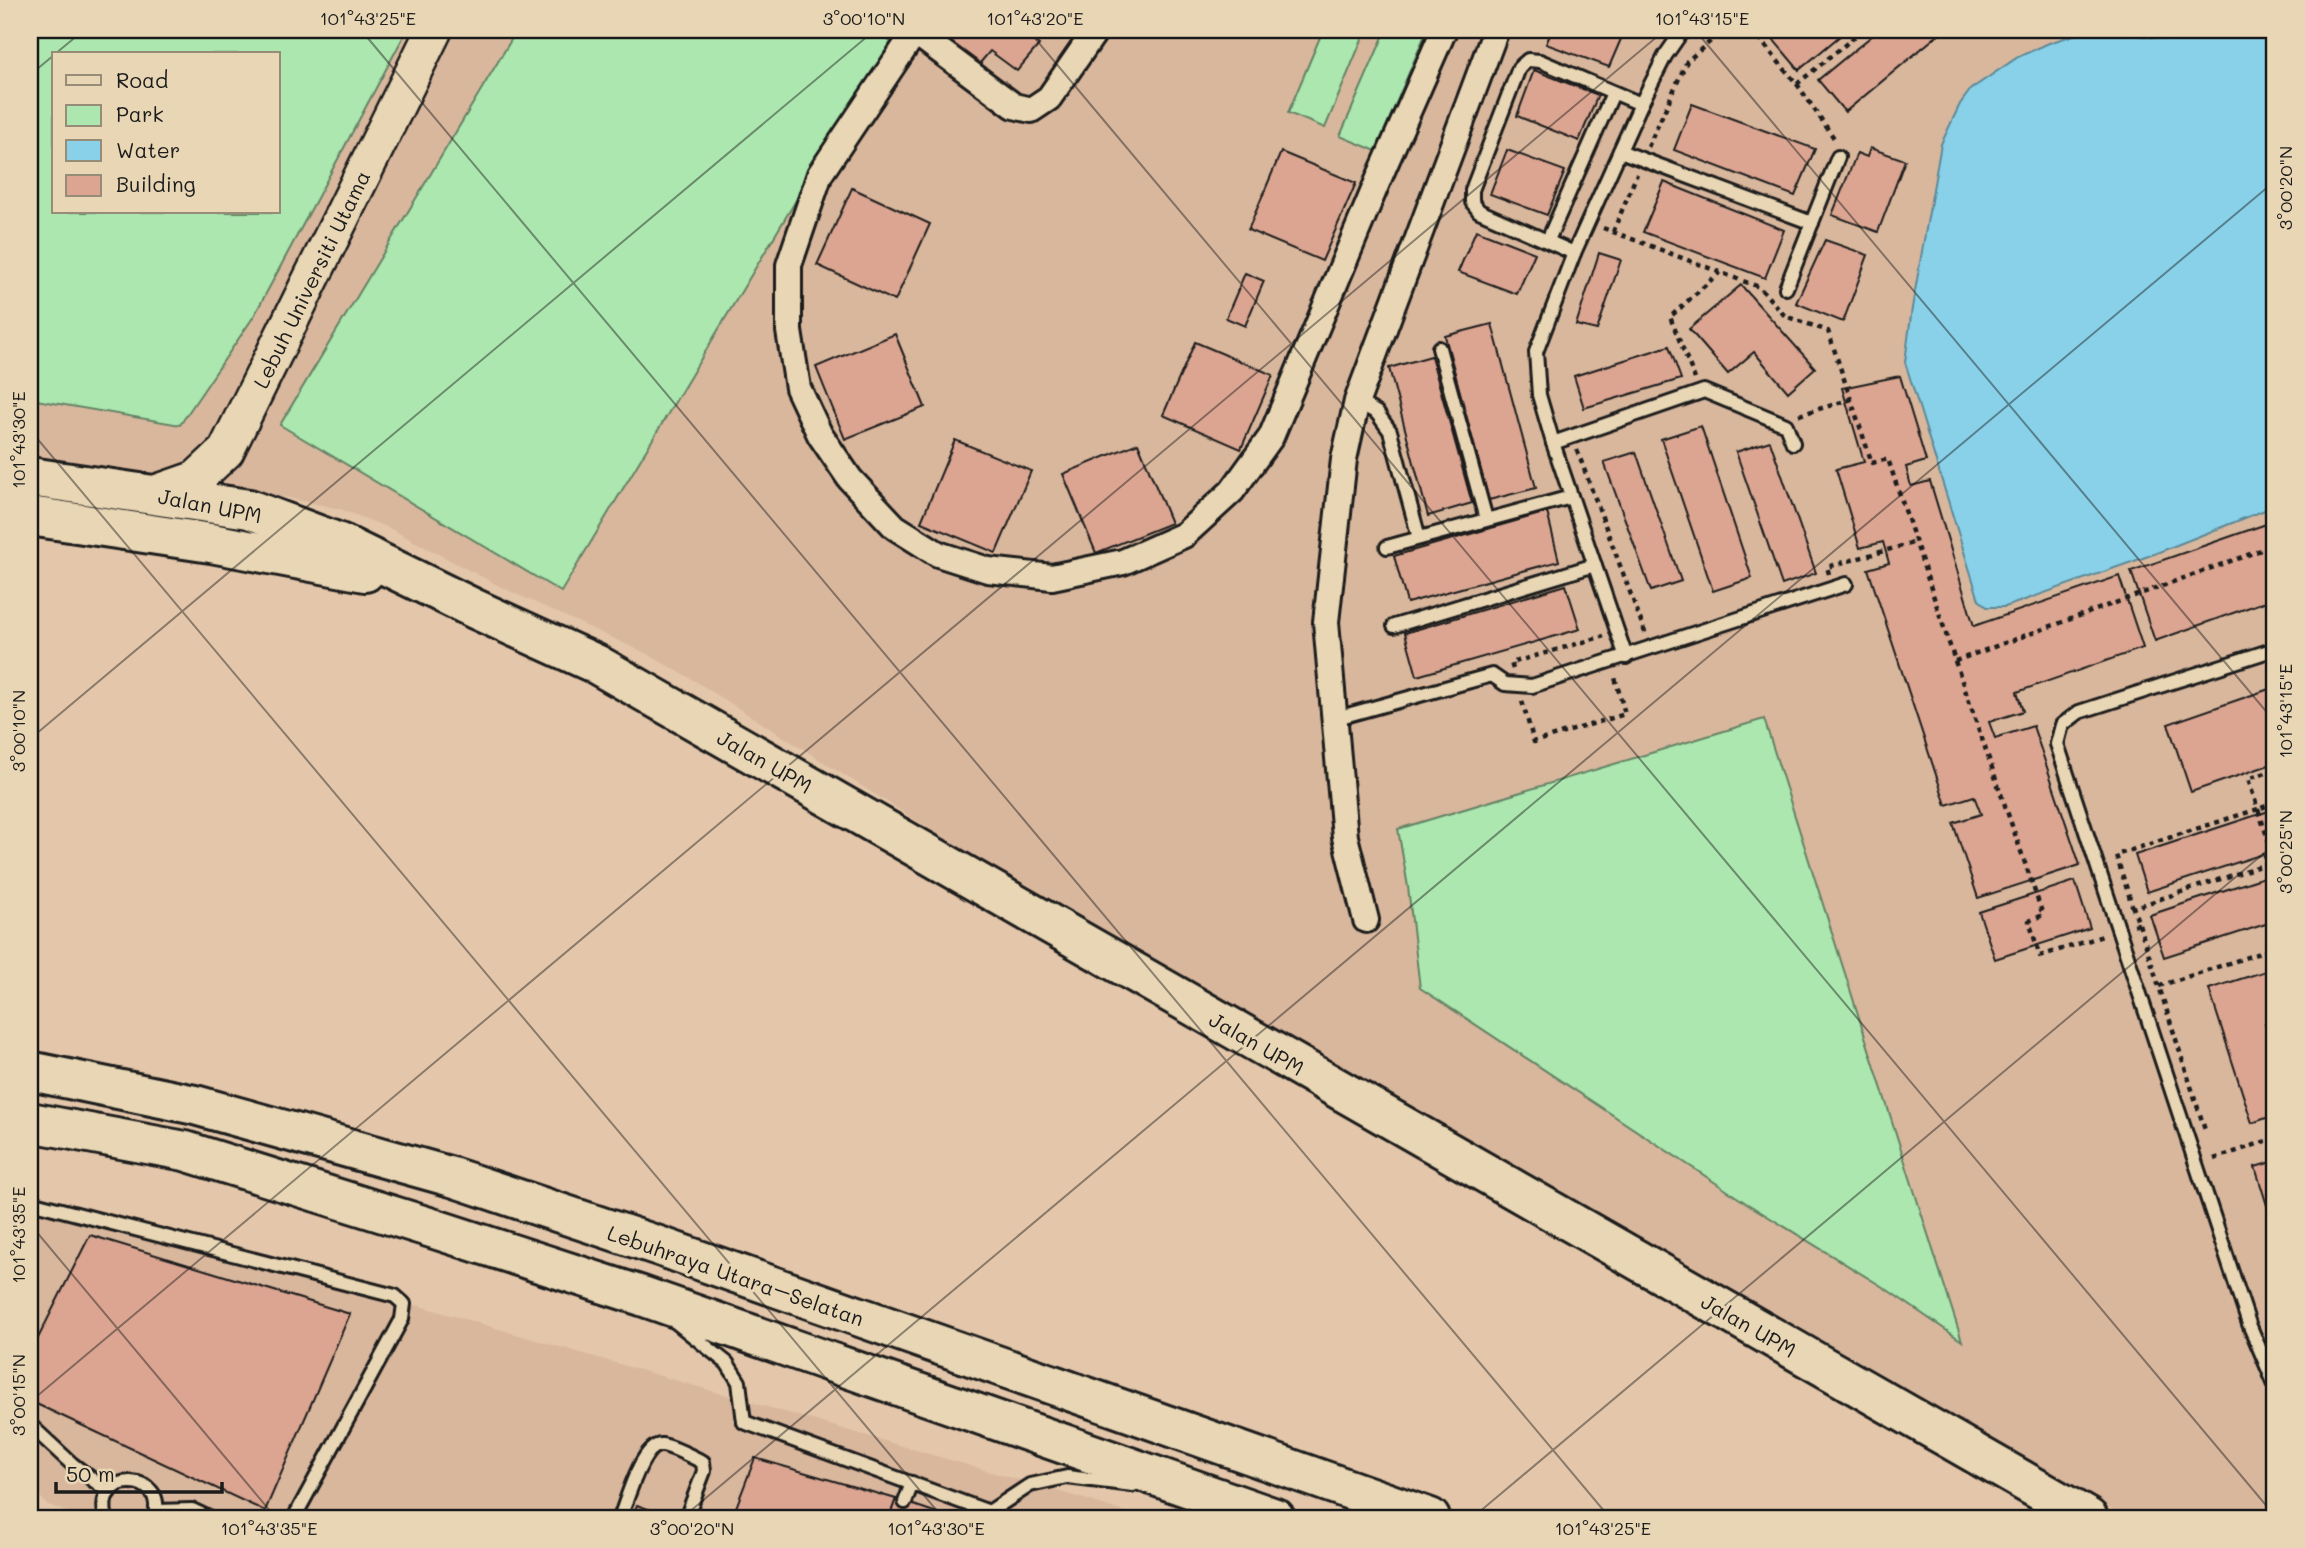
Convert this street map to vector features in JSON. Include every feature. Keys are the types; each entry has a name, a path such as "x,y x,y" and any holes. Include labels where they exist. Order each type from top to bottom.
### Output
{"main road":[{"name":"Lebuh Universiti Utama","path":"153,494 196,479 226,451 434,30"},
{"name":"Jalan UPM","path":"30,477 249,509 342,544 596,664 2088,1518"},
{"name":"Jalan UPM","path":"30,516 211,543 419,582"},
{"name":"Lebuhraya Utara–Selatan","path":"30,1071 195,1105 452,1177 1430,1518"},
{"path":"30,1122 185,1152 642,1296 1275,1518"}],"street":[{"path":"1096,30 1049,98 1031,110 1014,106 914,31 820,174 789,265 789,331 798,388 820,435 850,479 895,527 939,554 988,570 1052,577 1123,562 1184,535 1232,491 1271,437 1444,30"},
{"path":"1366,920 1345,837 1326,622 1344,459 1357,401 1496,30"}],"lane":[{"path":"1626,657 1553,443 1539,395 1536,352 1574,253 1640,104 1665,56 1683,30"},
{"path":"1574,253 1479,211 1472,202 1472,190 1519,68 1528,60 1540,61 1640,104"},
{"path":"1548,240 1613,93"},
{"path":"1620,151 1812,223"},
{"path":"1786,288 1840,153"},
{"path":"1439,348 1486,519"},
{"path":"1553,443 1704,391 1786,425 1793,443"},
{"path":"1357,401 1377,412 1390,431 1419,538"},
{"path":"1387,547 1571,497"},
{"path":"1394,626 1594,565"},
{"path":"1333,719 1492,675 1505,684 1517,687 1532,686 1846,584"},
{"path":"2275,649 2079,712 2062,725 2057,744 2249,1324 2275,1385"},
{"path":"30,1205 38,1204 101,1219 394,1296 404,1304 402,1319 294,1518"},
{"path":"642,1296 727,1363 739,1382 744,1422 994,1515 1030,1485 1067,1477 1203,1493"},
{"path":"30,1425 72,1464 109,1492"},
{"path":"620,1518 644,1456 652,1447 662,1445 703,1462 704,1471 687,1516"},
{"path":"106,1518 104,1499 124,1482 140,1483 153,1494 155,1515 192,1510 209,1518"},
{"path":"905,1502 912,1483"}],"path":[{"path":"1724,30 1687,61 1612,232 1759,287 1785,317 1828,331 1872,463 1888,458 2043,915 2029,921"},
{"path":"1752,30 1797,84 1840,153"},
{"path":"1797,84 1863,30"},
{"path":"1704,380 1697,383 1670,317 1720,272"},
{"path":"1786,409 1799,415 1852,399"},
{"path":"1827,567 1916,542"},
{"path":"1955,661 2275,545"},
{"path":"2237,874 2275,862 2248,779 2275,770"},
{"path":"2133,908 2116,855 2275,803"},
{"path":"2139,924 2206,1132"},
{"path":"2159,986 2275,948"},
{"path":"2218,1172 2214,1159 2275,1138"},
{"path":"2260,1301 2270,1326"},
{"path":"2264,1314 2275,1310"}],"shaded area":[{"path":"30,30 2275,30 2275,1518 2127,1518 1677,1266 1047,903 695,681 645,653 499,586 389,528 340,509 288,498 30,466"},
{"path":"30,1193 1143,1518 81,1518 46,1504 30,1484"}],"green space":[{"path":"30,30 407,30 254,316 180,425 30,399"},
{"path":"517,30 870,30 891,42 561,592 280,425"},
{"path":"1323,30 1366,30 1325,128 1288,113"},
{"path":"1386,30 1427,30 1376,151 1340,136"},
{"path":"1764,719 1962,1341 1886,1289 1746,1203 1420,988 1398,829"}],"water":[{"path":"2215,30 2275,30 2275,506 2154,554 2005,607 1987,607 1979,600 1905,362 1941,144 1960,104 1971,89 2018,57 2049,43 2086,31 2108,31 2178,41 2196,39"}],"building":[{"path":"924,30 1034,30 1029,36 1039,45 1017,71 990,51 975,69"},
{"path":"1552,30 1624,32 1609,67 1546,44"},
{"path":"1782,30 1847,30 1799,70 1772,38"},
{"path":"1879,30 1944,30 1845,112 1818,80"},
{"path":"1534,70 1598,95 1579,141 1517,116"},
{"path":"1692,104 1815,149 1795,196 1674,150"},
{"path":"1870,148 1905,160 1878,232 1832,215 1857,153 1867,157"},
{"path":"1507,150 1565,171 1547,215 1490,194"},
{"path":"1281,152 1356,183 1322,261 1248,230"},
{"path":"1664,182 1784,230 1765,278 1643,232"},
{"path":"852,188 930,224 895,301 817,265"},
{"path":"1476,230 1535,253 1517,294 1458,272"},
{"path":"1825,240 1868,255 1843,322 1796,303"},
{"path":"1599,253 1621,260 1597,330 1576,325"},
{"path":"1245,273 1264,281 1245,326 1226,318"},
{"path":"1741,285 1815,368 1788,392 1754,352 1728,374 1689,329"},
{"path":"1492,324 1536,488 1489,500 1445,336"},
{"path":"895,334 925,407 845,439 816,367"},
{"path":"1195,342 1273,375 1241,449 1163,415"},
{"path":"1669,346 1681,379 1584,408 1574,376"},
{"path":"1431,356 1472,503 1428,516 1389,368"},
{"path":"1900,376 1926,461 1906,467 1911,486 1930,481 1974,626 2119,576 2143,648 2017,692 2023,711 1989,722 1995,738 2033,726 2080,865 1978,898 1953,823 1981,814 1974,796 1946,805 1868,569 1889,563 1883,542 1860,548 1836,469 1864,462 1842,388"},
{"path":"1701,426 1752,578 1713,591 1661,439"},
{"path":"955,440 1031,471 996,553 921,522"},
{"path":"1770,441 1816,573 1782,585 1736,452"},
{"path":"1138,443 1171,523 1096,553 1063,474"},
{"path":"1636,452 1681,581 1651,591 1604,462"},
{"path":"1547,512 1559,561 1407,603 1394,556"},
{"path":"2275,521 2275,598 2155,641 2131,571"},
{"path":"1566,585 1580,629 1417,676 1405,633"},
{"path":"2275,687 2275,763 2191,792 2168,724"},
{"path":"2275,809 2275,921 2164,957 2150,915 2270,875 2263,854 2147,892 2135,855"},
{"path":"2075,881 2090,928 1995,959 1979,912"},
{"path":"2275,968 2275,1020 2265,1023 2275,1053 2275,1115 2252,1123 2209,989"},
{"path":"2275,1161 2275,1231 2255,1167"},
{"path":"90,1235 350,1314 265,1511 30,1401 30,1354"},
{"path":"755,1458 896,1499 889,1518 732,1518"},
{"path":"896,1499 952,1518 889,1518"},
{"path":"637,1505 673,1518 632,1518"}]}
